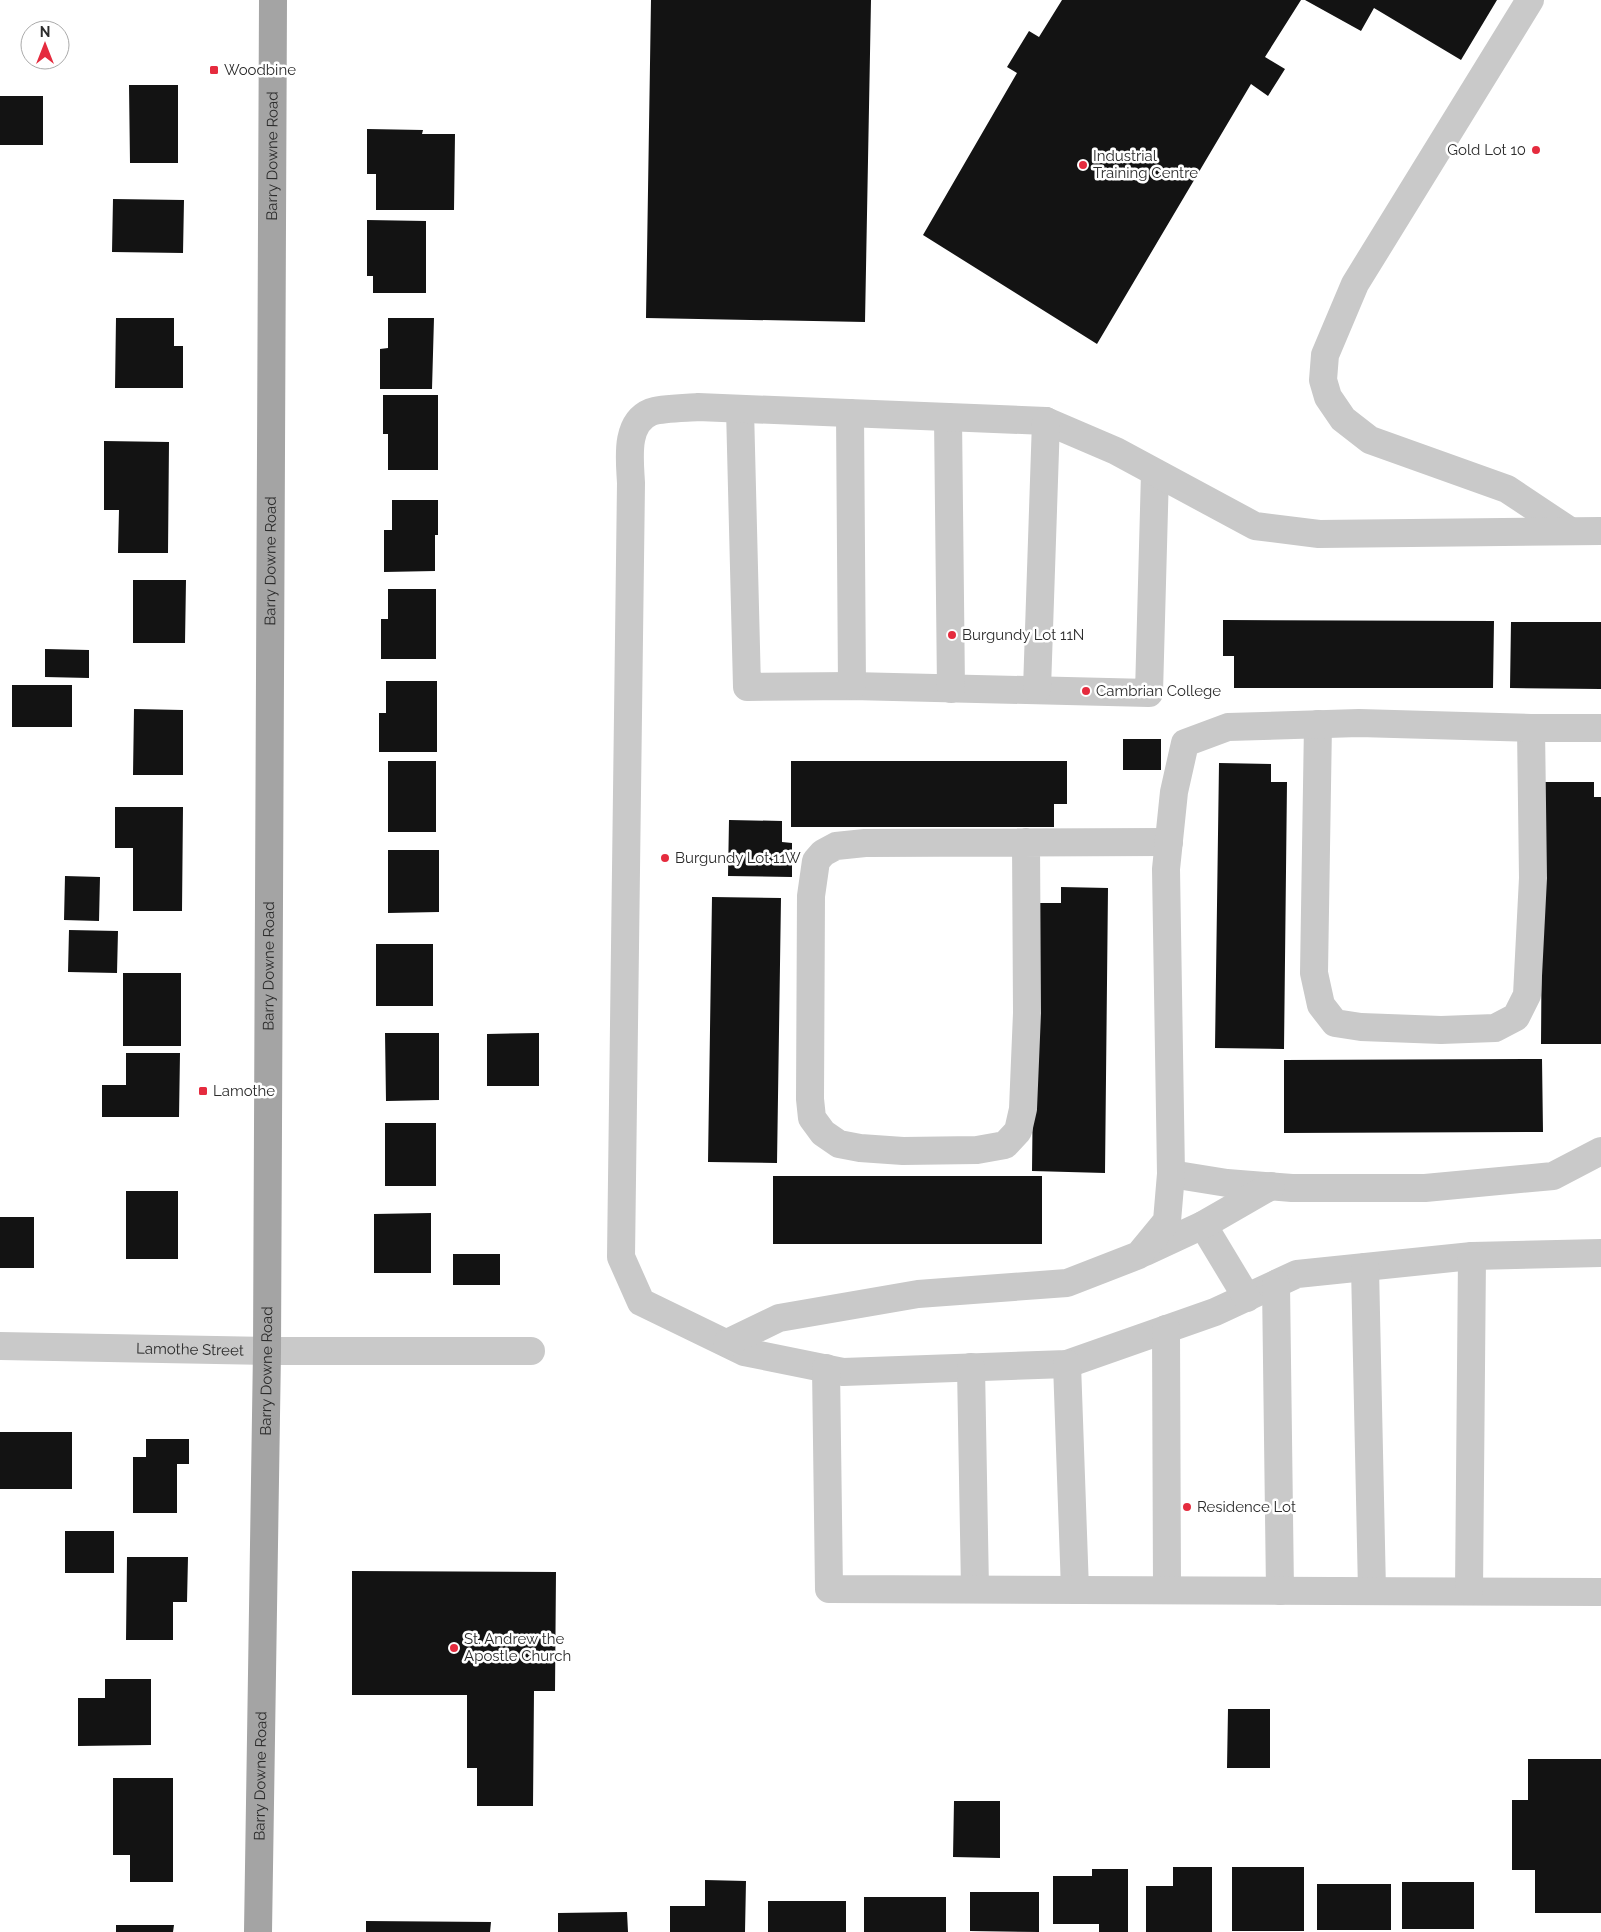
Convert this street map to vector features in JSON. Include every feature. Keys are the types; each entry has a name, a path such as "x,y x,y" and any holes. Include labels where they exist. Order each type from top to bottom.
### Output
{"main road":[{"name":"Barry Downe Road","path":"258,1932 267,1350 273,0"}],"street":[{"path":"1530,0 1355,284 1325,355 1323,380 1328,397 1343,419 1370,440 1507,489 1570,531"},
{"path":"1601,531 1319,534 1255,526 1116,451 1046,421 698,407 651,412 639,420 630,441 621,1257 641,1302 744,1352 843,1372 1067,1364 1215,1312 1297,1274 1472,1256 1601,1253"},
{"path":"740,408 747,687 852,686 1149,693 1155,473"},
{"path":"850,413 852,686"},
{"path":"948,417 951,689"},
{"path":"1037,689 1046,421"},
{"path":"1139,1255 1167,1221 1171,1174 1166,869 1174,792 1185,743 1228,726 1359,723 1601,728"},
{"path":"1318,724 1314,973 1320,1005 1335,1023 1441,1030 1495,1028 1516,1017 1527,995 1533,878 1531,728"},
{"path":"1026,842 1027,1013 1023,1109 1018,1131 1005,1144 978,1150 904,1150 860,1148 839,1144 823,1132 812,1118 810,1099 811,896 816,861 823,853 836,846 866,843 1026,842 1169,842"},
{"path":"1171,1174 1227,1184 1292,1188 1425,1188 1553,1176 1601,1150"},
{"path":"727,1343 779,1318 918,1294 1067,1283 1139,1255 1203,1225 1271,1186"},
{"path":"1203,1225 1247,1298"},
{"path":"1469,1591 1472,1256"},
{"path":"1365,1267 1372,1591"},
{"path":"1276,1284 1280,1591"},
{"path":"1166,1329 1167,1590"},
{"name":"Lamothe Street","path":"0,1346 267,1350 531,1350"},
{"path":"1067,1364 1075,1590"},
{"path":"971,1367 975,1590"},
{"path":"826,1368 830,1590 1601,1592"}],"building":[{"path":"651,0 871,0 865,322 646,318"},
{"name":"Industrial Training Centre","path":"1062,0 1301,0 1265,57 1285,69 1268,96 1251,84 1097,344 923,235 1017,73 1007,67 1029,31 1039,37"},
{"path":"1305,0 1497,0 1461,60 1374,8 1361,31"},
{"path":"129,85 178,85 178,163 130,163"},
{"path":"0,96 43,96 43,145 0,145"},
{"path":"367,129 423,130 422,134 455,134 454,210 376,210 376,174 367,174"},
{"path":"113,199 184,200 183,253 112,252"},
{"path":"367,220 426,221 426,293 373,293 373,276 367,276"},
{"path":"116,318 174,318 174,346 183,346 183,388 115,388"},
{"path":"388,318 434,318 432,389 380,389 380,349 388,348"},
{"path":"383,395 438,395 438,470 388,470 388,434 383,434"},
{"path":"104,441 169,442 168,553 118,553 119,510 104,510"},
{"path":"392,500 438,500 438,535 435,535 435,571 384,572 384,530 392,530"},
{"path":"133,580 186,580 185,643 133,643"},
{"path":"388,589 436,589 436,659 381,659 381,619 388,619"},
{"path":"1223,620 1494,621 1493,688 1234,688 1234,656 1223,656"},
{"path":"1511,622 1601,622 1601,689 1510,688"},
{"path":"45,649 89,650 89,678 45,677"},
{"path":"386,681 437,681 437,752 379,752 379,713 386,713"},
{"path":"12,685 72,685 72,727 12,727"},
{"path":"134,709 183,710 183,775 133,775"},
{"path":"1123,739 1161,739 1161,770 1123,770"},
{"path":"388,761 436,761 436,832 388,832"},
{"path":"791,761 1067,761 1067,804 1054,804 1054,827 791,827"},
{"path":"1219,763 1271,764 1271,782 1287,782 1284,1049 1215,1048"},
{"path":"1543,782 1594,782 1594,797 1601,797 1601,1044 1541,1044"},
{"path":"115,807 183,807 182,911 133,911 133,848 115,848"},
{"path":"729,820 782,821 782,842 792,843 792,877 728,876"},
{"path":"388,850 439,850 439,912 388,913"},
{"path":"65,876 100,877 99,921 64,920"},
{"path":"1061,887 1108,888 1105,1173 1032,1171 1035,903 1061,903"},
{"path":"712,897 781,898 777,1163 708,1162"},
{"path":"69,930 118,931 117,973 68,972"},
{"path":"376,944 433,944 433,1006 376,1006"},
{"path":"123,973 181,973 181,1046 123,1046"},
{"path":"385,1033 439,1033 439,1100 386,1101"},
{"path":"539,1033 539,1086 487,1086 487,1034"},
{"path":"126,1053 180,1053 179,1117 102,1117 102,1085 126,1085"},
{"path":"1542,1059 1543,1132 1284,1133 1284,1060"},
{"path":"385,1123 436,1123 436,1186 385,1186"},
{"path":"773,1176 1042,1176 1042,1244 773,1244"},
{"path":"126,1191 178,1191 178,1259 126,1259"},
{"path":"431,1213 431,1273 374,1273 374,1214"},
{"path":"0,1217 34,1217 34,1268 0,1268"},
{"path":"453,1254 500,1254 500,1285 453,1285"},
{"path":"0,1432 72,1432 72,1489 0,1489"},
{"path":"146,1439 189,1439 189,1464 177,1464 177,1513 133,1513 133,1457 146,1457"},
{"path":"65,1531 114,1531 114,1573 65,1573"},
{"path":"127,1557 188,1557 187,1602 173,1602 173,1640 126,1640"},
{"name":"St. Andrew the Apostle Church","path":"352,1571 556,1572 555,1691 534,1691 533,1806 477,1806 477,1768 467,1768 467,1695 352,1695"},
{"path":"105,1679 151,1679 151,1745 78,1746 78,1698 105,1698"},
{"path":"1228,1709 1270,1709 1270,1768 1227,1768"},
{"path":"1528,1759 1601,1759 1601,1913 1535,1913 1535,1870 1512,1870 1512,1800 1528,1800"},
{"path":"113,1778 173,1778 173,1882 130,1882 130,1855 113,1855"},
{"path":"954,1801 1000,1801 1000,1858 953,1857"},
{"path":"1173,1867 1212,1867 1212,1932 1146,1932 1146,1886 1173,1886"},
{"path":"1232,1867 1304,1867 1304,1931 1232,1931"},
{"path":"1092,1869 1128,1869 1128,1932 1099,1932 1099,1924 1053,1924 1053,1876 1092,1876"},
{"path":"705,1880 746,1881 745,1932 670,1932 670,1906 705,1906"},
{"path":"1402,1882 1474,1882 1474,1929 1402,1929"},
{"path":"1317,1884 1391,1884 1391,1930 1317,1930"},
{"path":"970,1892 1039,1892 1039,1932 970,1931"},
{"path":"864,1897 946,1897 946,1932 864,1932"},
{"path":"768,1901 846,1901 846,1932 768,1932"},
{"path":"627,1912 628,1932 558,1932 558,1913"},
{"path":"366,1921 491,1922 490,1932 366,1932"},
{"path":"116,1925 174,1925 173,1932 116,1932"}],"place":[{"name":"Woodbine","path":"214,70"},
{"name":"Gold Lot 10","path":"1536,150"},
{"name":"Industrial Training Centre","path":"1083,165"},
{"name":"Burgundy Lot 11N","path":"952,635"},
{"name":"Cambrian College","path":"1086,691"},
{"name":"Burgundy Lot 11W","path":"665,858"},
{"name":"Lamothe","path":"203,1091"},
{"name":"Residence Lot","path":"1187,1507"},
{"name":"St. Andrew the Apostle Church","path":"454,1648"}]}
